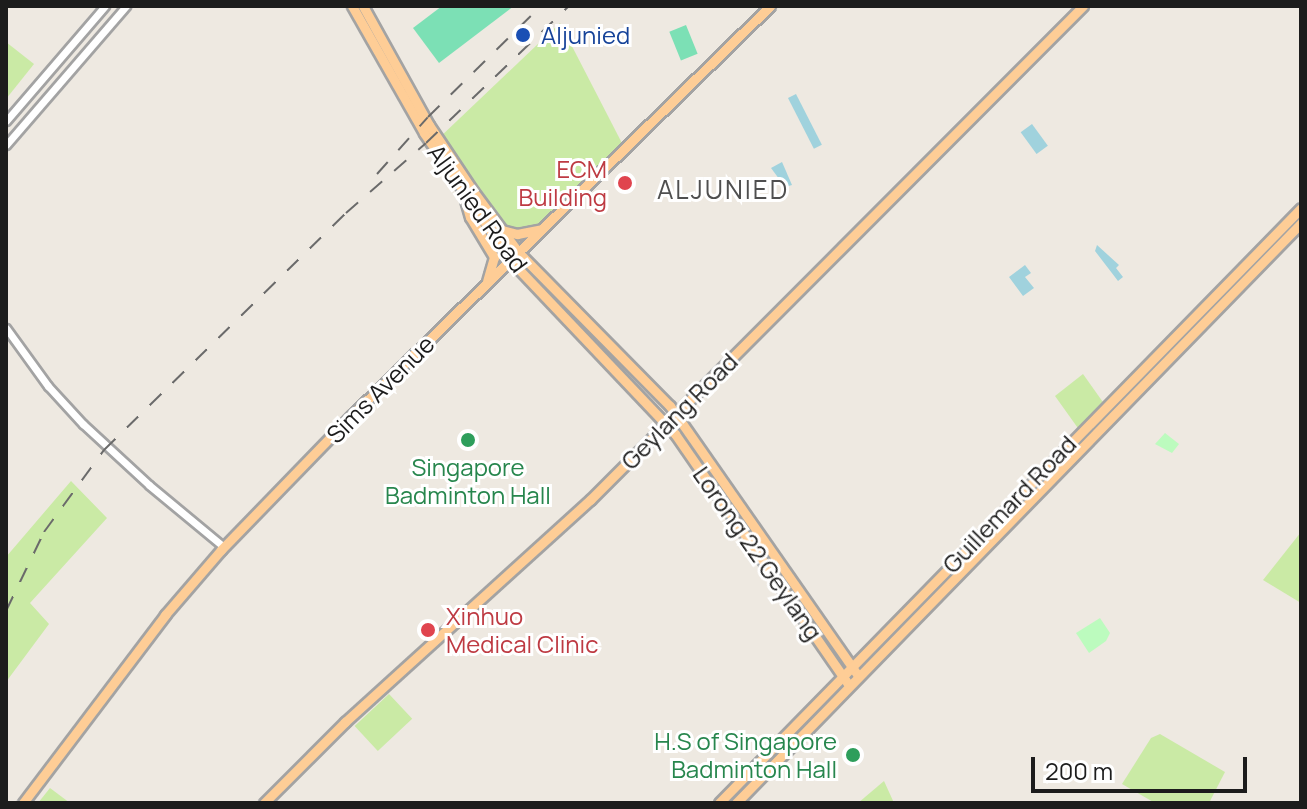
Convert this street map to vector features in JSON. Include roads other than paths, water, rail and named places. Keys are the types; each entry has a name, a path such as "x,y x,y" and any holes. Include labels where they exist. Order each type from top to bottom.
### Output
{"main road":[{"name":"Aljunied Road","path":"352,6 462,193 511,261 666,424"},
{"name":"Aljunied Road","path":"363,6 438,139 519,253 676,414"},
{"name":"Sims Avenue","path":"23,803 165,615 222,548 770,6"},
{"name":"Geylang Road","path":"264,803 345,722 534,554 1083,6"},
{"path":"462,193 470,217 494,257 492,271 483,288"},
{"name":"Guillemard Road","path":"719,803 1301,208"},
{"name":"Guillemard Road","path":"736,803 848,684 1301,223"},
{"path":"502,229 517,234 545,228"},
{"name":"Lorong 22 Geylang","path":"676,414 858,675"},
{"name":"Lorong 22 Geylang","path":"666,424 848,684"}],"street":[{"path":"6,121 105,6"},
{"path":"6,145 126,6"},
{"path":"6,328 48,386 99,439 222,548"}],"water":[{"path":"796,94 822,145 814,149 788,98"},
{"path":"1032,124 1048,146 1037,154 1021,132"},
{"path":"782,162 792,185 785,187 771,168"},
{"path":"1097,245 1119,265 1116,268 1123,277 1118,281 1095,251"},
{"path":"1025,265 1031,273 1025,277 1034,288 1023,296 1009,277"}],"railway":[{"path":"377,174 428,117 541,6"},
{"path":"6,611 44,532 104,450 346,213 426,143 569,6"}],"place":[{"name":"Aljunied","path":"523,35"},
{"name":"ECM Building","path":"625,183"},
{"name":"Singapore Badminton Hall","path":"468,440"},
{"name":"Xinhuo Medical Clinic","path":"428,630"},
{"name":"H.S of Singapore Badminton Hall","path":"853,755"}],"district":[{"name":"ALJUNIED","path":"723,190"}]}
